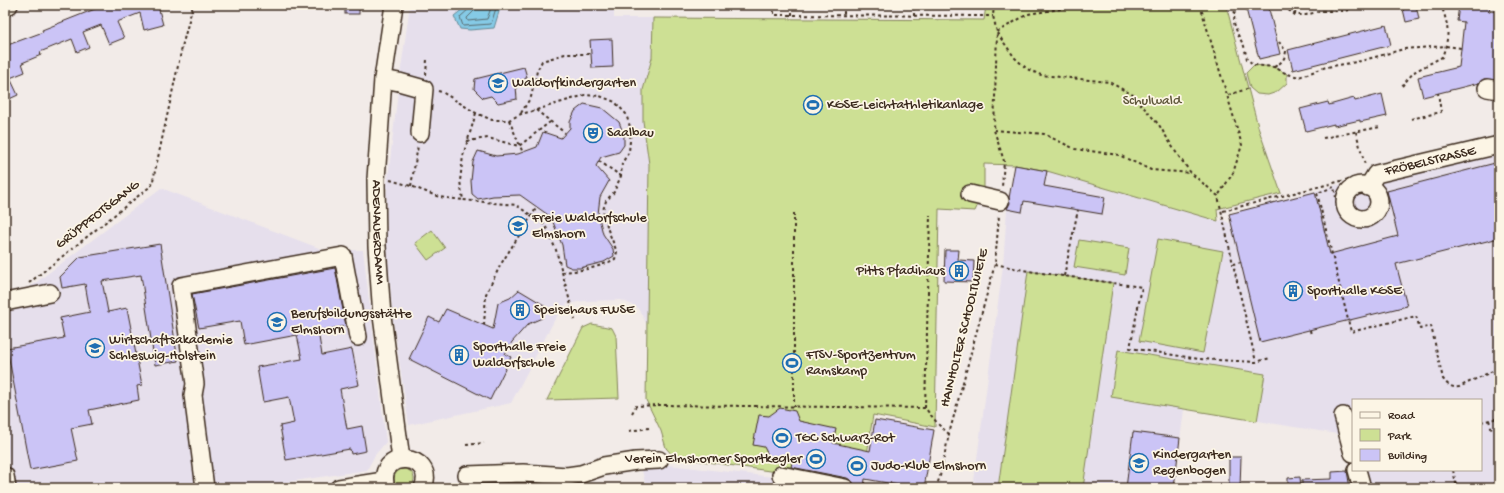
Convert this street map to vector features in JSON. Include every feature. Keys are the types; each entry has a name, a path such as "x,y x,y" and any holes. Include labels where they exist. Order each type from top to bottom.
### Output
{"street":[{"path":"5,6 9,5"},
{"name":"ADENAUERDAMM","path":"394,5 383,79 376,179 377,246 382,316 401,459"},
{"path":"383,79 424,89 420,133"},
{"name":"FRÖBELSTRASSE","path":"1372,180 1499,145"},
{"path":"970,194 1000,201"},
{"path":"204,488 193,395 195,384 181,286 343,256 358,337"},
{"path":"5,302 50,293"},
{"path":"1343,416 1352,449"},
{"path":"339,488 385,485 387,469 396,461 408,459 419,465 425,476 422,488"},
{"path":"466,475 523,473 567,476 581,474 604,466 636,461 659,460"},
{"path":"1357,471 1362,488"},
{"path":"781,475 845,488"},
{"path":"5,476 7,488"}],"path":[{"name":"GRÜPPFOTSGANG","path":"23,287 152,185 183,43 193,5"},
{"path":"774,5 774,16 993,16"},
{"path":"792,5 792,15"},
{"path":"844,5 844,15"},
{"path":"914,5 914,16"},
{"name":"HAINHOLTER SCHOOLTWIETE","path":"936,488 995,264 1004,161 994,130 996,32 993,16 994,5"},
{"path":"1069,5 1067,8 1028,14 996,32 1015,58 1027,69 1041,75 1109,82 1133,95 1159,125 1191,173 1218,196 1256,362"},
{"path":"1200,5 1242,145 1233,173 1218,196"},
{"path":"1235,5 1234,23 1244,46 1247,58 1254,65 1274,68 1287,74 1299,77 1326,67 1357,62 1404,49 1446,46 1461,48"},
{"path":"1286,5 1286,8 1295,15 1306,15 1320,11 1346,11 1357,5"},
{"path":"1295,15 1296,5"},
{"path":"1402,86 1414,72 1442,57 1446,46 1448,31 1441,5"},
{"path":"1274,68 1282,63 1286,57 1286,51 1279,42"},
{"path":"521,114 531,97 537,71 542,61 565,54 591,54"},
{"path":"1227,95 1250,88"},
{"path":"424,89 442,92 476,114 492,120 508,120 521,114 585,95 600,96 615,102 626,114 631,130 629,152 622,163 621,176 614,192 606,201 603,210 608,230 617,252 615,258 596,267 562,272"},
{"path":"1411,119 1441,112 1438,93"},
{"path":"536,110 565,133"},
{"path":"463,200 460,181 463,156 476,114"},
{"path":"508,120 518,146 523,153"},
{"path":"518,146 550,122"},
{"path":"1323,138 1380,127"},
{"path":"994,130 1044,134 1075,149 1119,155 1151,170 1191,173"},
{"path":"1356,132 1381,207 1378,215 1368,222 1356,224 1349,221 1339,210 1334,188 1317,193 1351,332 1416,316 1420,329 1431,326 1443,379 1452,388 1459,387 1499,368"},
{"path":"411,186 420,133"},
{"path":"467,141 488,138 518,146"},
{"path":"599,161 621,176"},
{"path":"1222,211 1351,178 1372,180"},
{"path":"376,179 392,180 439,197 516,205 531,214 545,225 556,250 575,320"},
{"path":"484,325 486,294 501,264 531,214 537,207"},
{"path":"1064,276 1078,210"},
{"path":"794,213 794,407"},
{"path":"930,215 925,408 939,425 949,434"},
{"path":"1233,264 1241,262"},
{"path":"995,264 1142,287 1130,348 1199,359 1256,362 1270,358"},
{"path":"1310,330 1311,335"},
{"path":"632,413 636,406 661,405 925,408"},
{"path":"1482,422 1499,418"},
{"path":"1489,420 1492,430"},
{"path":"629,431 649,428"},
{"path":"466,445 484,443"},
{"path":"1452,471 1457,488"}],"shaded area":[{"name":"Freie Waldorfschule Elmshorn","path":"410,5 614,5 614,18 653,18 652,58 643,90 643,121 649,164 648,327 637,307 621,300 584,301 567,304 555,319 511,403 409,425 393,320 387,245 387,187 399,82"},
{"path":"1499,151 1499,488 1358,488 1354,471 1482,471 1482,399 1352,399 1352,463 1344,435 1184,409 1174,488 980,488 974,481 1003,266 1007,209 1015,165 1047,171 1218,221 1223,220 1231,224 1229,214 1337,185 1382,179"},
{"path":"161,188 324,250 363,250 386,442 375,455 367,470 247,488 13,488 5,434 5,302 13,300"},
{"path":"660,464 782,478 830,488 646,488 641,465"}],"green space":[{"name":"Schulwald","path":"986,5 1226,5 1259,130 1281,193 1217,209 1218,221 1047,171 1015,165 984,164 984,191 975,211 939,209 935,427 873,415 862,488 853,488 783,473 674,457 666,448 661,431 646,400 649,164 643,121 643,90 652,58 653,18 984,20"},
{"path":"1254,65 1274,67 1287,74 1287,83 1277,92 1268,95 1257,94 1250,88 1246,73"},
{"path":"432,230 445,248 428,260 415,243"},
{"path":"1158,239 1223,251 1203,353 1139,341"},
{"path":"1079,240 1129,248 1125,275 1074,267"},
{"path":"1028,271 1113,283 1083,488 998,488"},
{"path":"592,324 612,328 616,336 619,398 547,400 583,328"},
{"path":"1118,350 1265,374 1257,421 1111,397"},
{"path":"404,469 411,472 414,479 411,486 404,489 397,486 394,479 397,472"}],"water":[{"path":"468,5 501,5 494,28 470,30 460,29 454,16"}],"building":[{"path":"105,5 159,5 163,25 144,30 140,13 117,22 124,38 109,44 101,25 83,32 89,47 77,52 72,39 40,52 41,55 22,63 25,72 10,78 18,95 5,101 5,46 43,32 42,30"},
{"path":"345,5 359,5 359,14 345,14"},
{"path":"1245,5 1268,5 1280,54 1259,59"},
{"path":"1402,5 1416,5 1419,19 1406,22"},
{"path":"1459,5 1490,5 1489,11 1499,12 1499,80 1484,79 1479,83 1423,97 1418,77 1459,67 1464,22 1457,21"},
{"path":"1386,25 1391,45 1293,70 1288,50"},
{"path":"612,39 613,67 592,68 590,40"},
{"name":"Waldorfkindergarten","path":"524,67 527,77 516,86 517,99 498,103 491,96 483,98 474,89 475,79"},
{"path":"1382,94 1387,116 1334,126 1334,124 1306,131 1300,109 1328,102 1329,105 1354,98 1355,101"},
{"path":"584,104 602,108 619,122 624,135 624,145 619,152 601,157 596,166 609,181 600,197 598,214 603,234 613,249 614,256 604,262 580,268 572,268 565,265 562,245 551,217 520,195 493,196 478,199 472,194 471,181 473,162 478,151 496,156 518,154 537,147 543,132 561,138 570,128 570,122 575,111"},
{"path":"1499,162 1499,238 1396,264 1407,306 1260,342 1229,214 1315,192 1330,254 1398,236 1387,191"},
{"path":"1015,165 1047,171 1044,186 1105,197 1102,214 1024,201 1022,212 1007,209 1010,203 1009,198"},
{"path":"160,244 178,361 155,365 141,275 102,281 108,312 127,308 142,385 137,386 139,400 89,410 92,424 71,428 78,461 30,470 7,348 64,338 60,318 90,312 85,284 62,288 60,277 80,257"},
{"name":"Pitts Pfadihaus","path":"945,250 959,250 958,260 974,261 973,282 944,281"},
{"path":"335,268 346,326 318,331 322,355 352,349 359,385 340,389 347,429 362,426 366,451 351,454 350,449 286,460 280,426 294,423 289,397 263,402 257,367 302,359 297,335 244,345 240,321 199,328 192,294"},
{"name":"Sporthalle Freie Waldorfschule","path":"519,290 544,305 542,318 528,324 512,342 505,354 511,357 490,400 409,359 429,317 439,322 446,309 493,329 498,303 510,298"},
{"path":"780,408 795,411 799,421 836,429 833,443 870,451 875,420 934,430 924,488 916,488 865,479 864,488 855,486 852,481 847,478 791,467 792,462 769,457 764,447 753,445 759,415 769,416"},
{"path":"1133,432 1180,438 1174,488 1126,488"},
{"path":"1229,457 1241,457 1240,488 1229,488"},
{"path":"1347,471 1350,488 1302,488 1302,480 1332,479 1332,472"},
{"path":"1300,477 1301,488 1288,488 1288,478"}],"place":[{"name":"Waldorfkindergarten","path":"498,83"},
{"name":"KGSE-Leichtathletikanlage","path":"813,105"},
{"name":"Saalbau","path":"593,133"},
{"name":"Freie Waldorfschule Elmshorn","path":"518,226"},
{"name":"Pitts Pfadihaus","path":"959,271"},
{"name":"Sporthalle KGSE","path":"1293,291"},
{"name":"Speisehaus FWSE","path":"520,310"},
{"name":"Berufsbildungsstätte Elmshorn","path":"277,322"},
{"name":"Wirtschaftsakademie Schleswig-Holstein","path":"95,348"},
{"name":"Sporthalle Freie Waldorfschule","path":"459,355"},
{"name":"FTSV-Sportzentrum Ramskamp","path":"792,363"},
{"name":"TGC Schwarz-Rot","path":"782,438"},
{"name":"Verein Elmshorner Sportkegler","path":"816,459"},
{"name":"Kindergarten Regenbogen","path":"1139,463"},
{"name":"Judo-Klub Elmshorn","path":"857,466"}]}
